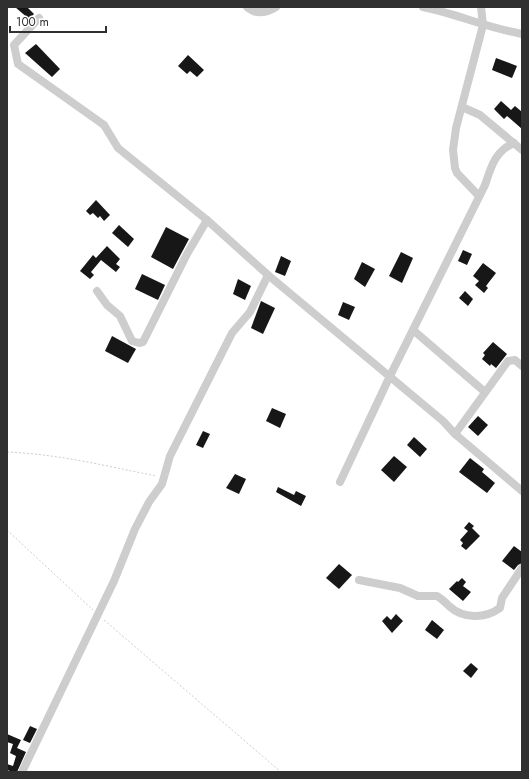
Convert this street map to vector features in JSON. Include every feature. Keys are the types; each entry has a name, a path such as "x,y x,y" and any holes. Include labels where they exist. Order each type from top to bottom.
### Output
{"street":[{"path":"247,7 251,11 266,13 276,7"},
{"path":"423,7 449,10 483,25 522,34"},
{"path":"478,195 457,173 453,150 456,128 483,25 481,7"},
{"path":"39,18 14,45 18,64 104,124 118,148 207,220 268,274 443,421 454,434 522,491"},
{"path":"462,108 480,115 522,150"},
{"path":"340,482 478,195 485,185 495,158 500,150 514,143"},
{"path":"97,291 107,305 120,316 132,341 139,343 143,342 187,254 207,220"},
{"path":"22,772 114,581 135,529 164,477 170,456 232,332 250,312 268,274"},
{"path":"413,330 485,392"},
{"path":"454,434 508,361 515,360 522,366"},
{"path":"358,580 400,588 418,596 437,596 450,607 463,614 478,616 500,608 502,598 522,568"}],"path":[{"path":"7,452 28,453 68,459 164,477"},
{"path":"7,530 97,614 281,772"}],"building":[{"path":"15,7 27,7 34,14 29,19"},
{"path":"36,44 60,69 52,77 25,53"},
{"path":"188,55 204,70 197,77 190,71 187,74 178,66"},
{"path":"496,58 517,66 512,78 492,70"},
{"path":"501,101 511,110 515,106 522,112 522,129 507,116 504,119 494,109"},
{"path":"96,200 110,215 104,221 100,216 98,218 93,213 90,215 86,211"},
{"path":"119,225 134,239 128,247 112,233"},
{"path":"166,227 189,239 173,269 151,257"},
{"path":"107,246 120,259 116,264 120,267 116,272 101,260 91,272 94,275 90,279 80,271 93,255 96,258"},
{"path":"463,250 472,254 467,265 458,261"},
{"path":"401,252 413,258 402,283 389,276"},
{"path":"281,256 291,261 285,276 275,272"},
{"path":"362,262 375,269 365,287 354,279"},
{"path":"483,263 496,273 486,286 488,288 484,293 475,285 479,281 473,276"},
{"path":"142,274 165,285 158,300 135,289"},
{"path":"238,279 251,286 245,300 233,294"},
{"path":"465,291 473,299 468,306 459,298"},
{"path":"261,301 275,308 263,334 251,328"},
{"path":"343,302 355,307 349,320 338,315"},
{"path":"112,336 136,349 128,363 105,351"},
{"path":"493,342 507,354 496,368 491,364 490,366 482,359 485,355 483,353"},
{"path":"272,408 286,414 280,428 266,421"},
{"path":"478,416 488,425 478,436 468,427"},
{"path":"203,431 210,434 203,448 196,445"},
{"path":"414,437 427,449 420,457 407,445"},
{"path":"394,456 407,467 394,482 381,470"},
{"path":"470,458 484,469 482,472 495,483 487,493 459,472"},
{"path":"235,474 246,479 239,494 226,488"},
{"path":"278,487 294,495 296,491 306,496 301,506 276,492"},
{"path":"469,522 474,526 472,528 480,536 466,550 461,546 463,543 460,540 468,531 464,528"},
{"path":"514,546 522,552 522,563 514,570 502,561"},
{"path":"339,564 352,575 339,589 326,578"},
{"path":"462,578 466,582 463,586 471,592 463,601 449,589"},
{"path":"396,614 403,621 392,633 382,621 387,616 391,620"},
{"path":"432,620 444,630 437,639 425,630"},
{"path":"471,663 478,669 471,678 463,671"},
{"path":"30,726 37,729 30,743 23,740"},
{"path":"7,734 21,740 17,748 26,752 17,772 9,772 10,771 7,770 7,764 13,766 16,756 10,753 13,744 7,742"}]}
